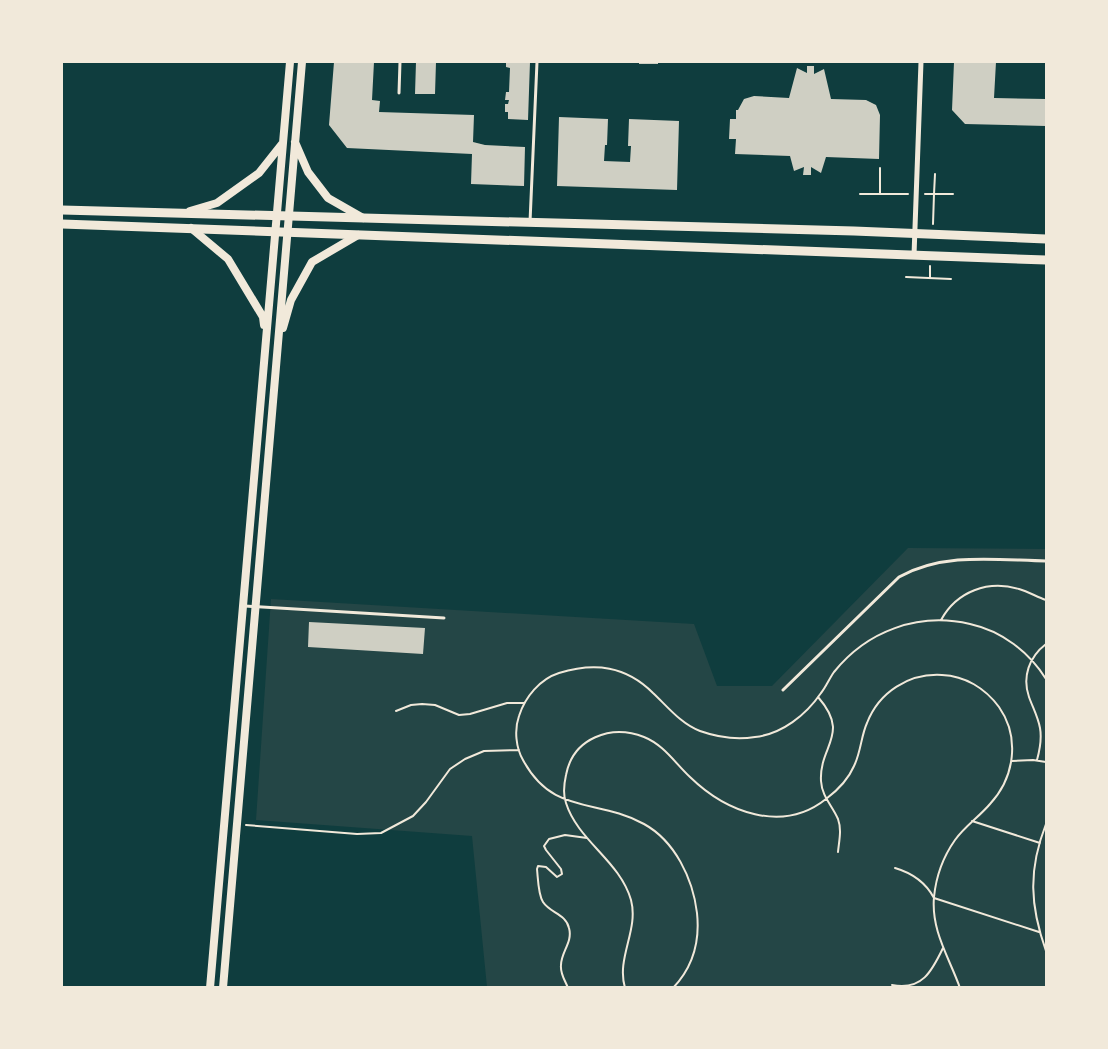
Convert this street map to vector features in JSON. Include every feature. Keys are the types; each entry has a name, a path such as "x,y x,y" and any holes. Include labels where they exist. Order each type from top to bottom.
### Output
{"main road":[{"path":"210,987 290,62"},
{"path":"223,987 302,62"},
{"path":"295,141 308,172 328,198 364,218"},
{"path":"184,214 217,202 260,173 283,143"},
{"path":"62,210 1047,239"},
{"path":"62,224 1047,260"},
{"path":"191,228 228,259 263,316 265,350"},
{"path":"277,347 291,300 312,262 358,234"}],"street":[{"path":"914,255 921,62"}],"lane":[{"path":"399,93 400,62"},
{"path":"530,223 537,62"},
{"path":"783,690 899,577 913,569 950,559 1047,561"},
{"path":"243,606 444,618"}],"path":[{"path":"860,194 880,194 880,168"},
{"path":"935,174 934,194 953,194"},
{"path":"906,277 951,279"},
{"path":"941,620 955,601 979,588 995,585 1009,587 1047,600"},
{"path":"673,987 682,978 692,961 698,925 695,897 677,856 646,825 604,809 565,800 544,789 532,775 519,750 518,718 524,704 538,686 552,676 572,669 596,666 634,677 675,715 699,731 737,738 758,737 777,731 809,709 842,663 873,637 905,624 941,620 981,626 1002,636 1024,651 1047,679"},
{"path":"1037,760 1041,738 1040,727 1026,683 1032,660 1037,652 1047,644"},
{"path":"625,987 622,968 631,933 632,907 625,885 618,872 587,838 565,800 565,779 572,757 585,743 606,732 644,737 658,745 713,797 750,815 787,816 804,811 825,800 842,786 854,767 868,720 881,700 899,685 921,676 933,675 957,677 987,694 1008,723 1012,747 1012,761 1006,782 986,810 972,821 956,839 947,851 940,867 934,898 935,927 960,987"},
{"path":"818,697 826,706 833,729 832,741 820,780 825,800 838,819 840,837 838,852"},
{"path":"396,711 411,705 422,704 435,705 459,715 507,703 524,704"},
{"path":"237,825 357,834 381,833 413,816 450,769 465,759 483,751 519,750"},
{"path":"1012,761 1047,762"},
{"path":"972,821 1040,843"},
{"path":"1047,824 1035,864 1033,889 1039,932 1047,951"},
{"path":"568,987 561,974 560,966 570,941 569,927 563,917 542,900 537,869 538,866 546,867 557,877 562,874 561,869 544,846 549,839 565,835 587,838"},
{"path":"895,868 904,870 926,885 934,898 1039,932"},
{"path":"892,985 909,986 924,978 933,970 943,948"}],"shaded area":[{"path":"908,548 1046,549 1046,987 487,987 472,836 256,820 271,599 694,624 717,686 772,686"}],"building":[{"path":"334,62 374,62 372,100 380,101 379,112 474,115 473,142 485,145 525,147 524,186 471,184 472,154 347,148 329,125"},
{"path":"416,62 436,62 435,94 415,94"},
{"path":"530,62 528,120 508,119 508,112 505,112 505,104 508,104 509,100 505,100 506,92 509,92 510,68 506,67 506,63"},
{"path":"639,62 658,62 658,64 639,64"},
{"path":"954,62 996,62 994,98 1046,99 1046,126 965,124 952,110"},
{"path":"807,66 814,66 814,74 824,69 831,99 866,100 876,105 880,115 879,159 826,157 821,173 811,167 811,175 803,175 804,167 794,171 790,156 735,154 736,139 729,139 730,119 736,119 736,110 744,99 754,96 789,98 797,68 807,73"},
{"path":"559,117 608,119 604,161 630,162 629,119 679,121 677,190 557,186"},
{"path":"309,622 425,628 423,654 308,647"}]}
